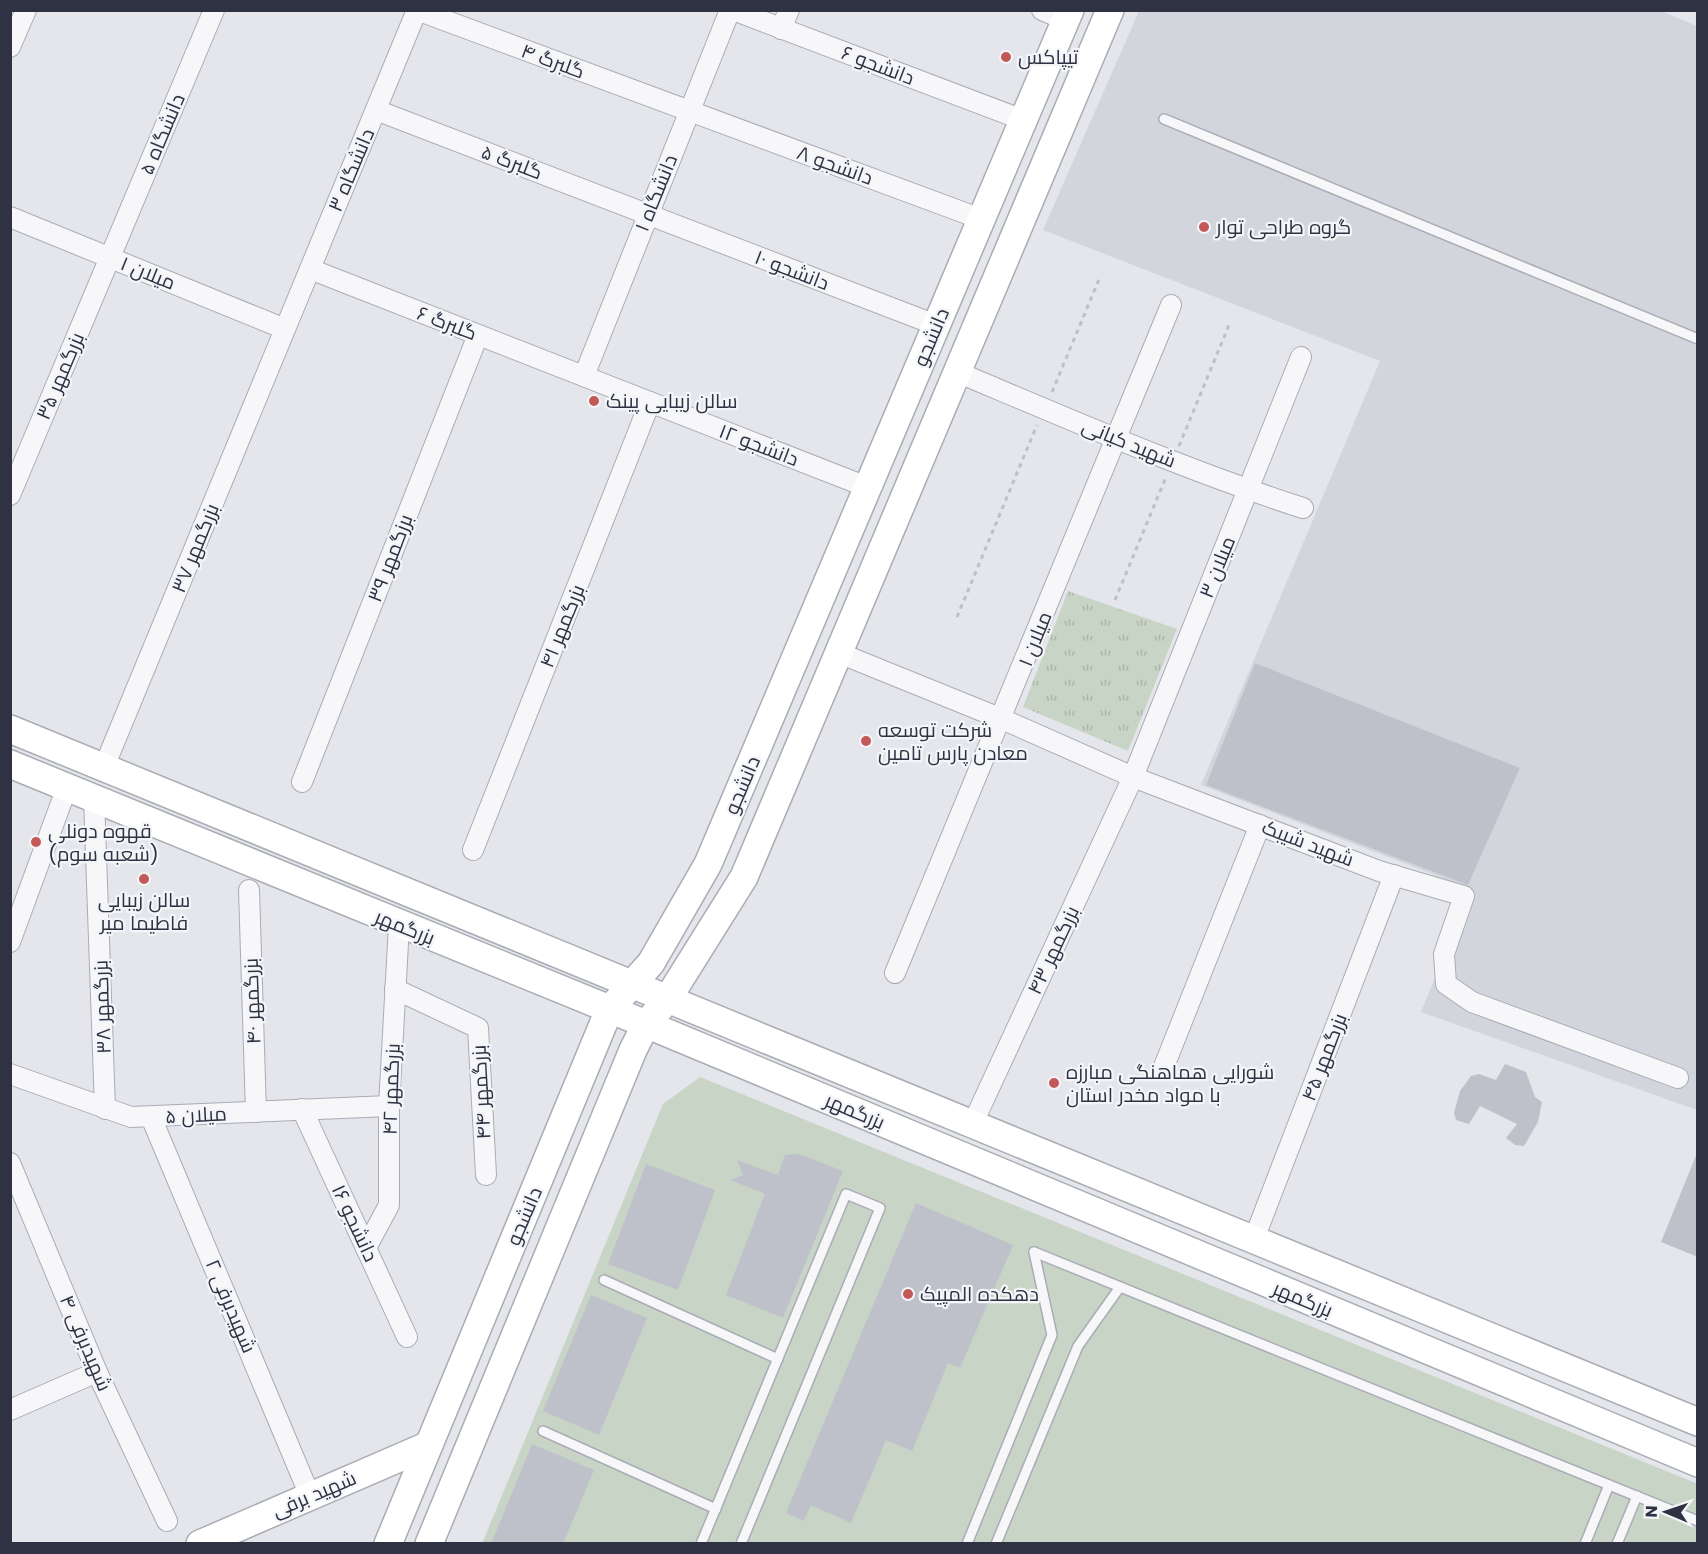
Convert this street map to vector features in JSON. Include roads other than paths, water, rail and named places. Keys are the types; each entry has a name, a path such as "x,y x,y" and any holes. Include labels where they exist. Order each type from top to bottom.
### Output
{"street":[{"path":"10,47 26,10"},
{"name":"دانشگاه ۵","path":"110,258 214,10"},
{"name":"دانشگاه ۳","path":"285,329 417,10"},
{"name":"گلبرگ ۴","path":"417,10 689,111"},
{"name":"دانشگاه ۱","path":"584,376 689,111 732,10"},
{"name":"دانشجو ۶","path":"732,10 785,20 1023,120"},
{"name":"دانشجو","path":"429,1544 646,1024 667,1000 744,877 1110,10"},
{"name":"دانشجو","path":"388,1544 609,1010 651,963 708,864 1023,120 1059,14"},
{"name":"گلبرگ ۵","path":"376,110 648,214"},
{"name":"دانشجو ۸","path":"689,111 981,219"},
{"name":"دانشجو ۱۰","path":"648,214 936,325"},
{"name":"میلان ۱","path":"10,217 285,329"},
{"name":"بزرگمهر ۳۵","path":"10,495 110,258"},
{"name":"گلبرگ ۶","path":"310,269 584,376"},
{"name":"میلان ۱","path":"895,973 1002,719 1171,304"},
{"name":"بزرگمهر ۳۷","path":"104,767 285,329"},
{"name":"برزگمهر ۳۹","path":"302,782 478,335"},
{"name":"میلان ۳","path":"1132,777 1301,357"},
{"name":"شهید کیانی","path":"957,372 1117,439 1247,490 1303,508"},
{"name":"دانشجو ۱۲","path":"584,376 867,488"},
{"name":"بزرگمهر ۴۱","path":"473,850 650,402"},
{"name":"شهید شیبک","path":"839,653 1002,719 1132,777 1394,875 1464,897 1444,954 1446,984 1472,1002 1678,1078"},
{"name":"بزرگمهر","path":"10,729 632,986 1266,1243 1694,1421"},
{"name":"بزرگمهر","path":"10,764 399,925 646,1024 1687,1458"},
{"name":"بزرگمهر ۴۳","path":"973,1124 1132,777"},
{"path":"10,942 67,787"},
{"name":"بزرگمهر ۳۸","path":"94,798 105,1109"},
{"path":"1163,1068 1260,825"},
{"name":"بزرگمهر ۴۵","path":"1266,1243 1394,875"},
{"name":"بزرگمهر ۴۰","path":"249,890 256,1112"},
{"name":"بزرگمهر ۴۲","path":"366,1248 389,1205 389,1106 399,925"},
{"name":"بزرگمهر ۴۴","path":"395,989 478,1028 486,1175"},
{"name":"میلان ۵","path":"10,1074 131,1117 389,1106"},
{"name":"دانشجو ۱۶","path":"302,1109 407,1337"},
{"name":"شهیدبرفی ۲","path":"151,1117 310,1496"},
{"name":"شهیدبرفی ۴","path":"10,1163 97,1372 167,1521"},
{"path":"1261,1281 1266,1243"},
{"path":"10,1410 97,1372"},
{"path":"1687,1458 1694,1421"},
{"name":"شهید برفی","path":"216,1540 429,1444"}],"lane":[{"path":"1164,119 1698,339"},
{"path":"701,1544 846,1194 880,1208 741,1544"},
{"path":"967,1544 1052,1335 1034,1252 1698,1521"},
{"path":"604,1280 778,1359"},
{"path":"996,1544 1078,1346 1120,1287"},
{"path":"543,1431 716,1509"},
{"path":"1585,1544 1609,1485"},
{"path":"1617,1544 1637,1496"}],"place":[{"name":"تیپاکس","path":"1006,57"},
{"name":"گروه طراحی توار","path":"1204,227"},
{"name":"سالن زیبایی پینک","path":"594,401"},
{"name":"شرکت توسعه معادن پارس تامین","path":"866,741"},
{"name":"قهوه دونلی (شعبه سوم)","path":"36,842"},
{"name":"سالن زیبایی فاطیما میر","path":"144,879"},
{"name":"شورایی هماهنگی مبارزه با مواد مخدر استان","path":"1054,1083"},
{"name":"دهکده المپیک","path":"908,1294"}]}
